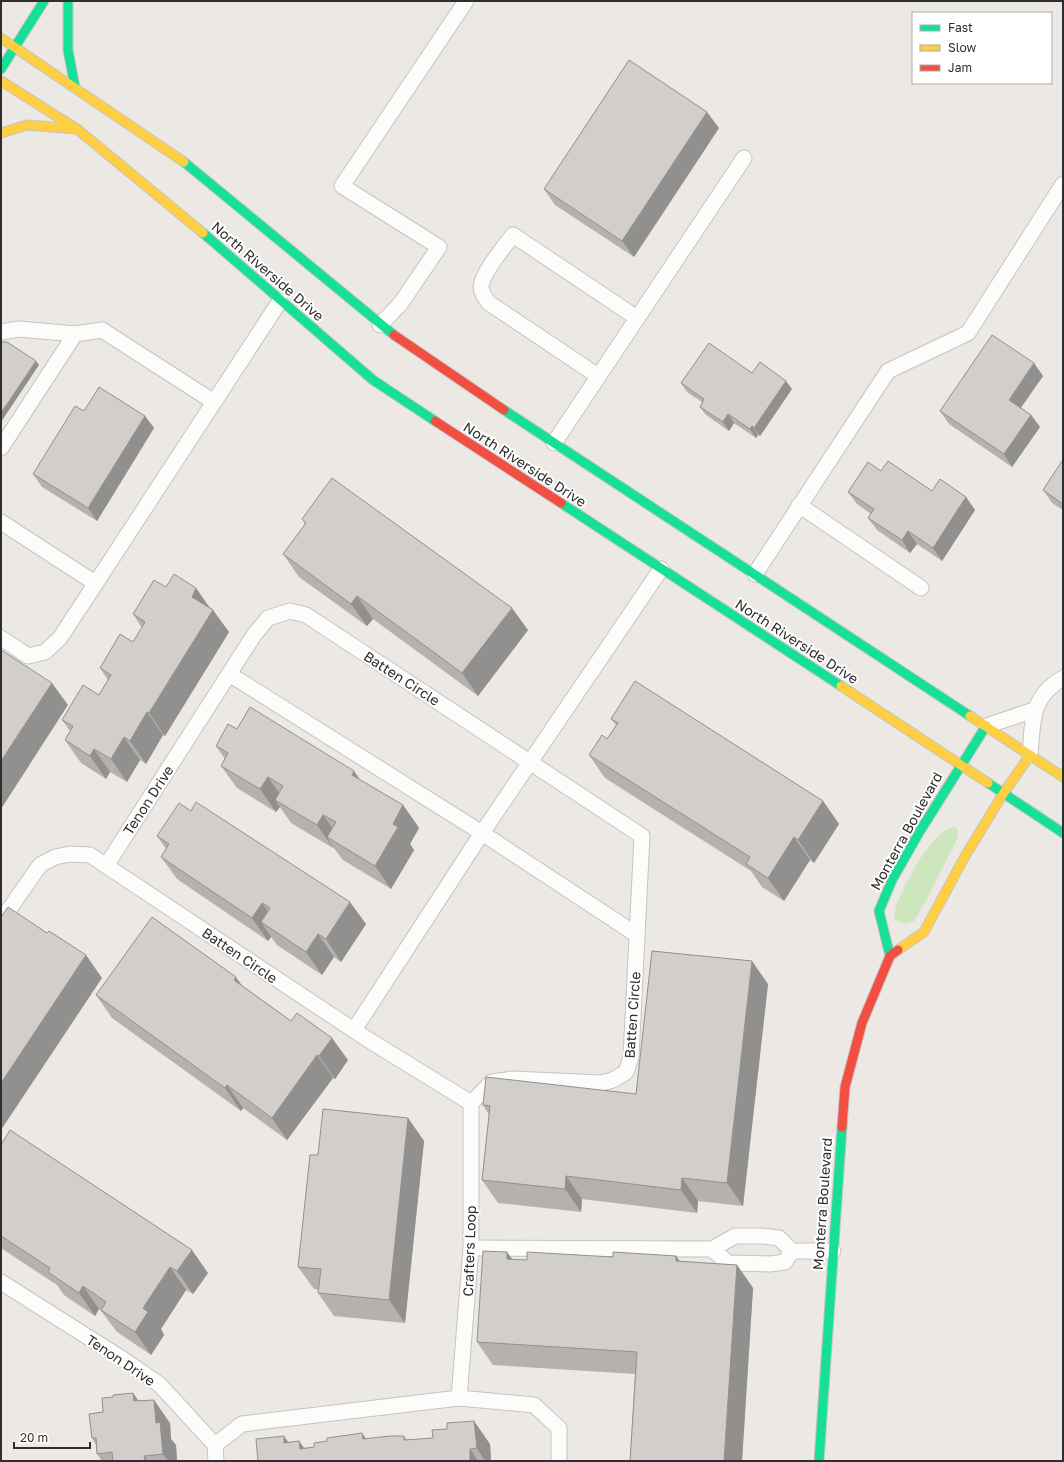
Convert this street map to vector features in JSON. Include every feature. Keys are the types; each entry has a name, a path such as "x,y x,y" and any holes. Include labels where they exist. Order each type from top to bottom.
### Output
{"main road":[{"path":"1,69 44,1"},
{"path":"68,1 68,50 75,87"},
{"name":"North Riverside Drive","path":"1,38 178,157 291,249 380,325 433,363 1063,777"},
{"name":"North Riverside Drive","path":"1,81 77,129 184,216 280,301 373,380 961,764 1003,794 1063,833"},
{"path":"1,133 27,125 77,129"},
{"name":"Monterra Boulevard","path":"819,1461 845,1088 862,1023 890,956 879,911 892,880 961,764 986,726"},
{"path":"890,956 924,932 964,858 1003,794 1030,755"}],"lane":[{"path":"380,325 401,303 439,247 342,186 466,1"},
{"path":"554,443 744,158"},
{"path":"755,574 888,371 968,333 1063,184"},
{"path":"598,376 489,303 483,295 481,286 486,274 513,235 637,318"},
{"path":"1,638 28,656 45,652 60,638 280,301"},
{"path":"1,332 19,329 74,334 102,330 214,402"},
{"path":"1,448 12,420 28,394 74,334"},
{"path":"799,505 921,588"},
{"path":"1,522 95,583"},
{"path":"354,1030 482,833 661,569"},
{"name":"Batten Circle","path":"106,866 354,1030 471,1103 492,1082 512,1079 601,1083 612,1080 626,1072 630,1057 642,836 306,615 290,611 268,618"},
{"name":"Tenon Drive","path":"106,866 254,635 268,618"},
{"path":"229,674 482,833 637,935"},
{"path":"1030,755 1034,710 1050,686 1063,678"},
{"path":"986,726 1034,710"},
{"path":"1,921 40,865 55,857 70,854 90,856 106,866"},
{"name":"Crafters Loop","path":"459,1398 471,1248 471,1103"},
{"path":"471,1248 712,1249 734,1236 762,1236 779,1238 792,1251 833,1251"},
{"path":"712,1249 728,1263 770,1264 785,1262 792,1251"},
{"name":"Tenon Drive","path":"1,1282 121,1358 160,1385 214,1445"},
{"path":"216,1461 214,1445 242,1424 459,1398 534,1405 559,1428 559,1461"}],"green space":[{"path":"954,827 958,830 957,839 921,910 913,922 904,924 894,919 896,907 912,871 937,838 945,831"}],"building":[{"path":"629,60 707,112 622,241 544,189"},
{"path":"992,335 1034,363 1009,400 1031,415 1004,454 940,411"},
{"path":"1,342 7,342 36,361 1,413"},
{"path":"709,343 752,373 760,362 786,381 754,428 752,426 750,429 728,414 723,422 700,407 704,399 681,383"},
{"path":"99,387 145,416 88,508 33,474 75,406 84,411"},
{"path":"888,461 932,491 940,479 966,497 933,548 908,531 902,540 868,518 874,509 848,492 868,462 881,471"},
{"path":"1062,461 1063,462 1063,504 1043,490"},
{"path":"332,478 512,608 462,673 357,596 351,604 283,554 306,523 302,519"},
{"path":"174,574 196,588 192,597 213,610 130,741 124,737 111,759 94,749 90,756 65,740 73,726 62,720 83,685 99,695 111,675 100,668 120,634 133,642 145,622 133,614 154,580 166,587"},
{"path":"1,650 52,683 1,761"},
{"path":"635,681 823,801 798,840 794,837 768,878 746,864 750,857 589,755 602,735 607,739 618,723 611,719"},
{"path":"250,707 354,771 352,775 403,805 393,824 398,827 375,866 327,837 336,822 323,815 317,825 275,800 283,786 268,777 260,789 221,766 228,753 216,746 228,724 237,729"},
{"path":"196,802 350,902 326,939 318,934 306,952 261,922 270,908 262,903 252,918 161,857 169,844 157,836 179,803 191,811"},
{"path":"8,907 47,933 49,931 86,955 1,1083 1,917"},
{"path":"152,917 236,977 234,980 291,1021 297,1013 332,1038 319,1056 317,1055 272,1118 227,1085 225,1088 96,995"},
{"path":"652,951 752,961 727,1183 682,1178 681,1190 566,1176 565,1189 482,1180 490,1106 483,1105 486,1077 636,1094"},
{"path":"323,1109 408,1118 389,1300 318,1293 321,1269 298,1267 310,1155 318,1155"},
{"path":"10,1130 192,1250 177,1271 170,1267 143,1308 148,1312 135,1332 101,1310 106,1302 83,1286 79,1293 48,1272 50,1268 1,1236 1,1145"},
{"path":"483,1251 507,1252 507,1259 527,1260 527,1252 613,1257 613,1252 676,1256 676,1261 737,1265 724,1461 630,1461 637,1352 477,1342"},
{"path":"133,1393 134,1401 154,1400 156,1423 160,1422 163,1454 144,1456 145,1461 113,1461 112,1452 97,1454 96,1438 92,1438 89,1414 103,1412 102,1398 113,1397 113,1395"},
{"path":"474,1421 477,1448 470,1449 470,1461 258,1461 256,1439 284,1436 284,1443 299,1441 300,1449 314,1447 314,1443 327,1441 327,1438 362,1433 363,1439 390,1436 404,1436 404,1440 433,1438 432,1430 447,1429 447,1423"}],"traffic: fast":[{"path":"1,69 44,1"},
{"path":"68,1 68,50 75,87"},
{"path":"184,162 394,335"},
{"path":"203,233 373,380 435,421"},
{"path":"504,410 970,716"},
{"path":"561,503 841,686"},
{"path":"890,956 879,911 892,880 920,831 986,726"},
{"path":"988,783 1063,833"},
{"path":"819,1461 842,1127"}],"traffic: slow":[{"path":"1,38 184,162"},
{"path":"1,81 77,129 203,233"},
{"path":"1,133 27,125 77,129"},
{"path":"841,686 988,783"},
{"path":"970,716 1063,777"},
{"path":"898,950 924,932 964,858 1003,794 1030,755"}],"traffic: jam":[{"path":"394,335 504,410"},
{"path":"435,421 561,503"},
{"path":"842,1127 845,1087 862,1023 890,956 898,950"}]}
